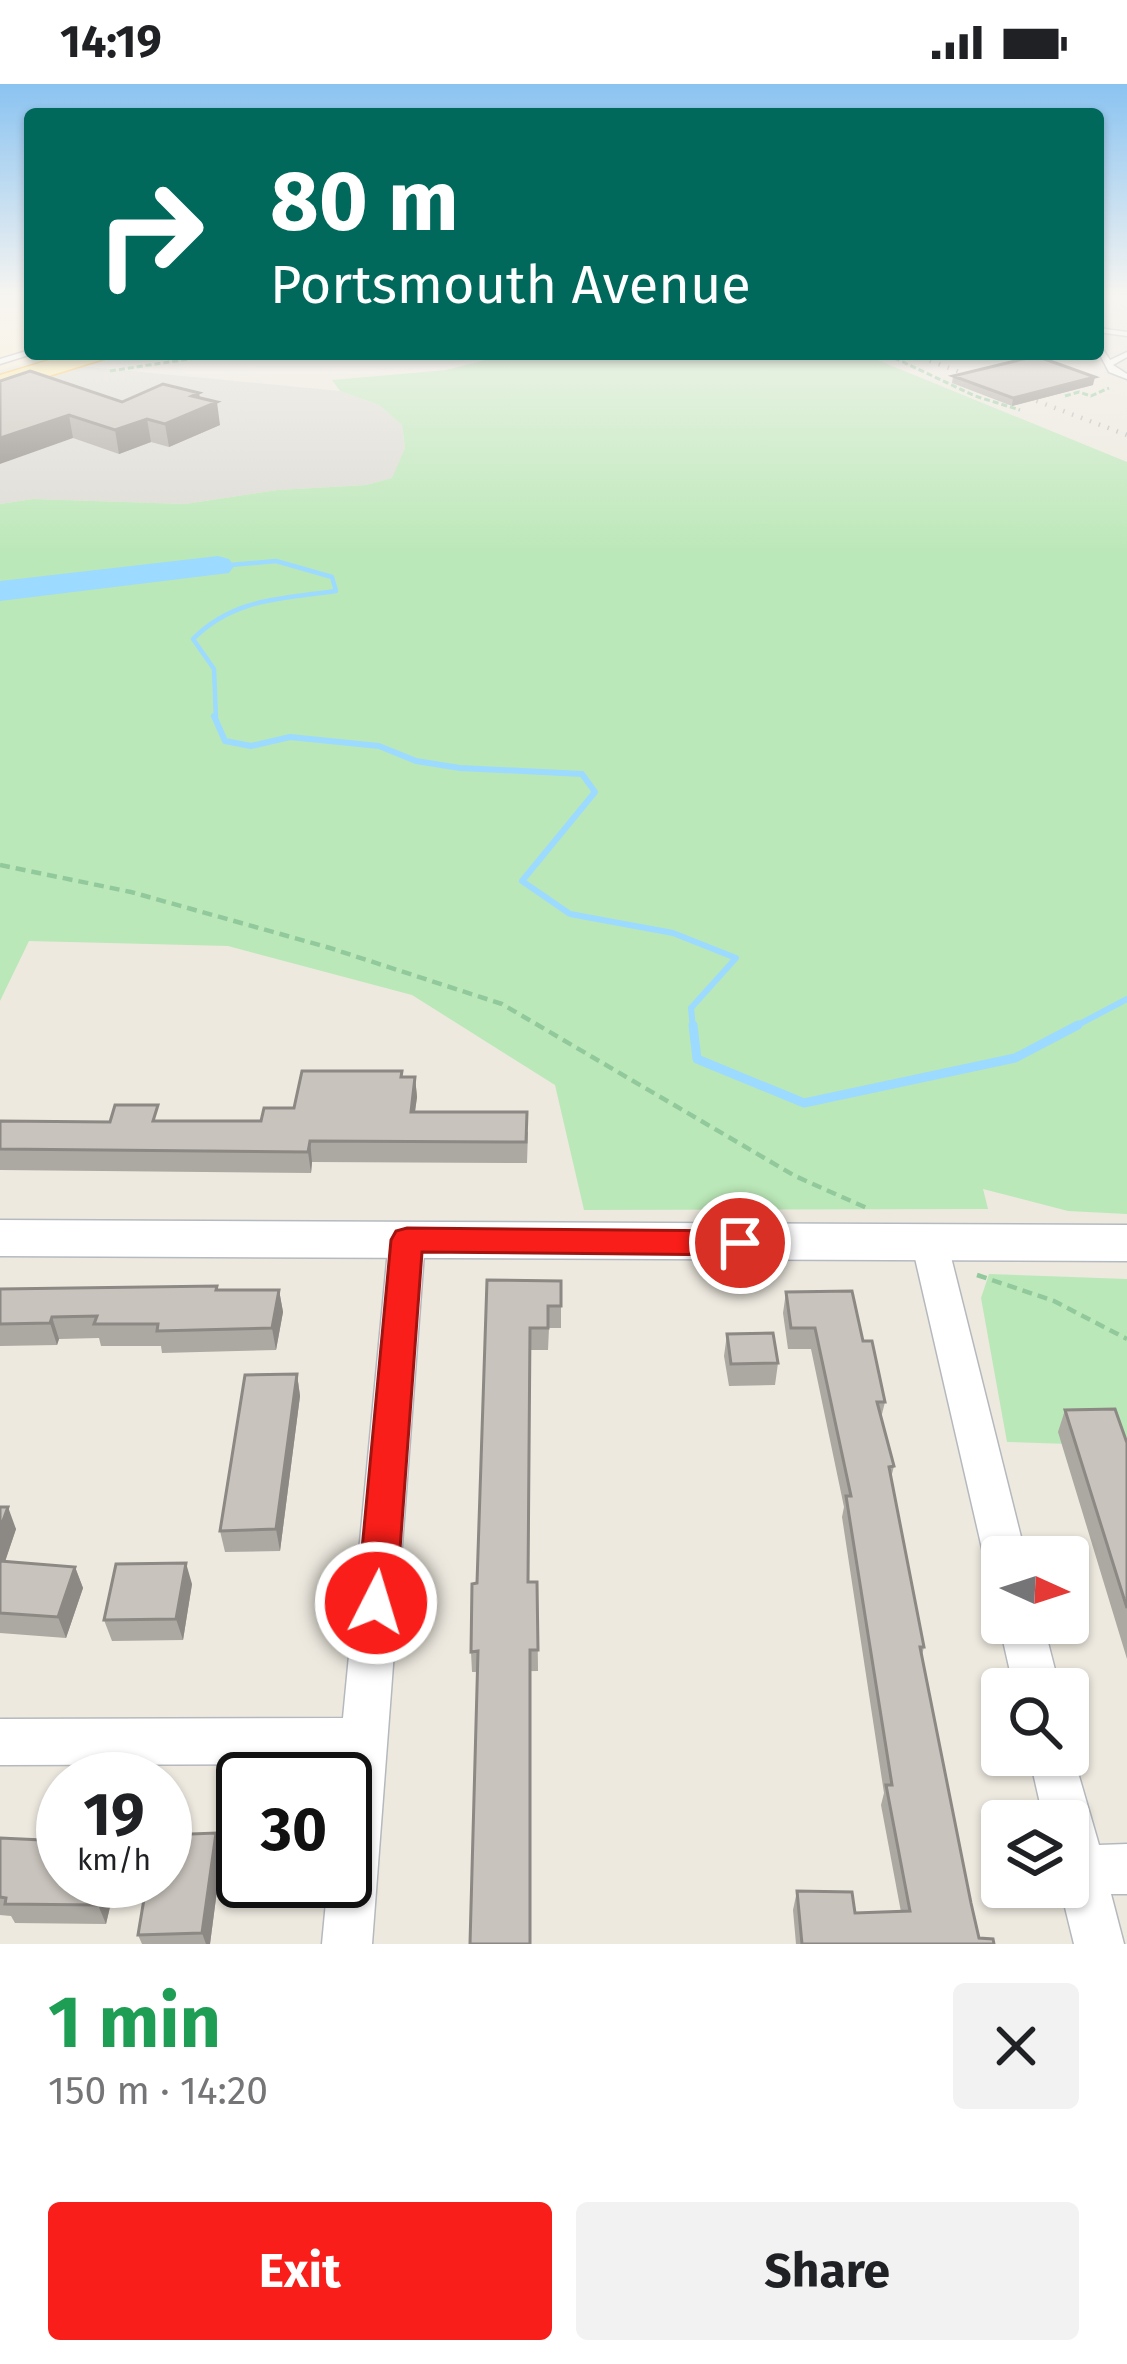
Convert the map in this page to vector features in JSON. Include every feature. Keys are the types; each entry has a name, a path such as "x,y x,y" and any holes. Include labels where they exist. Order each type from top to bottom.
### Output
{"main road":[{"path":"0,1238 1127,1243"}],"street":[{"path":"347,1944 407,1240"},
{"path":"930,1244 1000,1536"},
{"path":"0,1742 364,1741"},
{"path":"1061,1776 1103,1869 1099,1944"}],"path":[{"path":"943,381 1019,410"},
{"path":"1104,381 1114,385"},
{"path":"1065,396 1105,392"},
{"path":"0,865 131,892 330,948 502,1004 795,1176 880,1215"},
{"path":"977,1275 1054,1301 1127,1339"}],"shaded area":[{"path":"32,381 234,381 340,391 379,405 402,425 405,448 393,478 366,485 278,490 185,504 33,499 0,504 0,391"}],"green space":[{"path":"333,381 929,381 1127,462 1127,1214 1068,1211 983,1189 988,1209 584,1210 555,1085 412,995 228,946 29,941 0,1001 0,504 33,499 185,504 278,490 366,485 392,478 405,448 402,425 379,405 340,391"},
{"path":"989,1274 1127,1279 1127,1477 1069,1444 1007,1442 981,1298"}],"building":[{"path":"0,381 59,381 122,402 163,384 217,402 165,424 147,419 115,430 69,415 0,438"},
{"path":"966,381 1080,381 1013,398"},
{"path":"302,1071 402,1071 401,1077 415,1077 411,1112 527,1112 526,1142 310,1141 308,1152 0,1149 0,1121 110,1122 115,1105 158,1105 153,1121 261,1121 264,1108 294,1108"},
{"path":"487,1280 561,1281 561,1306 548,1306 548,1328 530,1328 528,1582 537,1582 538,1650 530,1650 530,1944 470,1944 478,1651 471,1652 472,1584 477,1583"},
{"path":"217,1286 216,1290 279,1290 272,1328 157,1331 158,1324 94,1324 97,1316 0,1324 0,1289"},
{"path":"852,1291 863,1341 872,1341 885,1402 877,1402 894,1466 889,1467 924,1647 920,1647 971,1903 979,1938 993,1939 994,1944 802,1944 797,1891 852,1892 855,1913 910,1911 886,1785 892,1785 846,1496 851,1496 815,1328 791,1328 786,1292"},
{"path":"773,1333 778,1363 731,1364 727,1334"},
{"path":"297,1374 276,1529 220,1531 245,1375"},
{"path":"1115,1409 1127,1443 1127,1608 1065,1410"},
{"path":"0,1561 75,1567 58,1617 0,1613"},
{"path":"186,1563 176,1619 104,1620 116,1564"},
{"path":"216,1833 202,1933 138,1935 142,1908 192,1908 192,1834"},
{"path":"0,1838 36,1840 36,1904 5,1904 6,1898 0,1897"}],"waterway":[{"path":"216,719 214,669 193,639 242,608 336,591 332,577 276,561 218,566"},
{"path":"0,591 218,566"},
{"path":"214,716 225,741 251,746 290,737 379,746 416,761 460,768 582,774 595,792 522,881 570,914 673,933 736,958 691,1008 693,1028"},
{"path":"1072,1028 1127,999"},
{"path":"693,1025 697,1059 804,1103 1015,1058 1078,1025"}],"railway":[{"path":"983,381 1127,435"}],"route":[{"path":"376,1603 407,1240 740,1243"}]}
